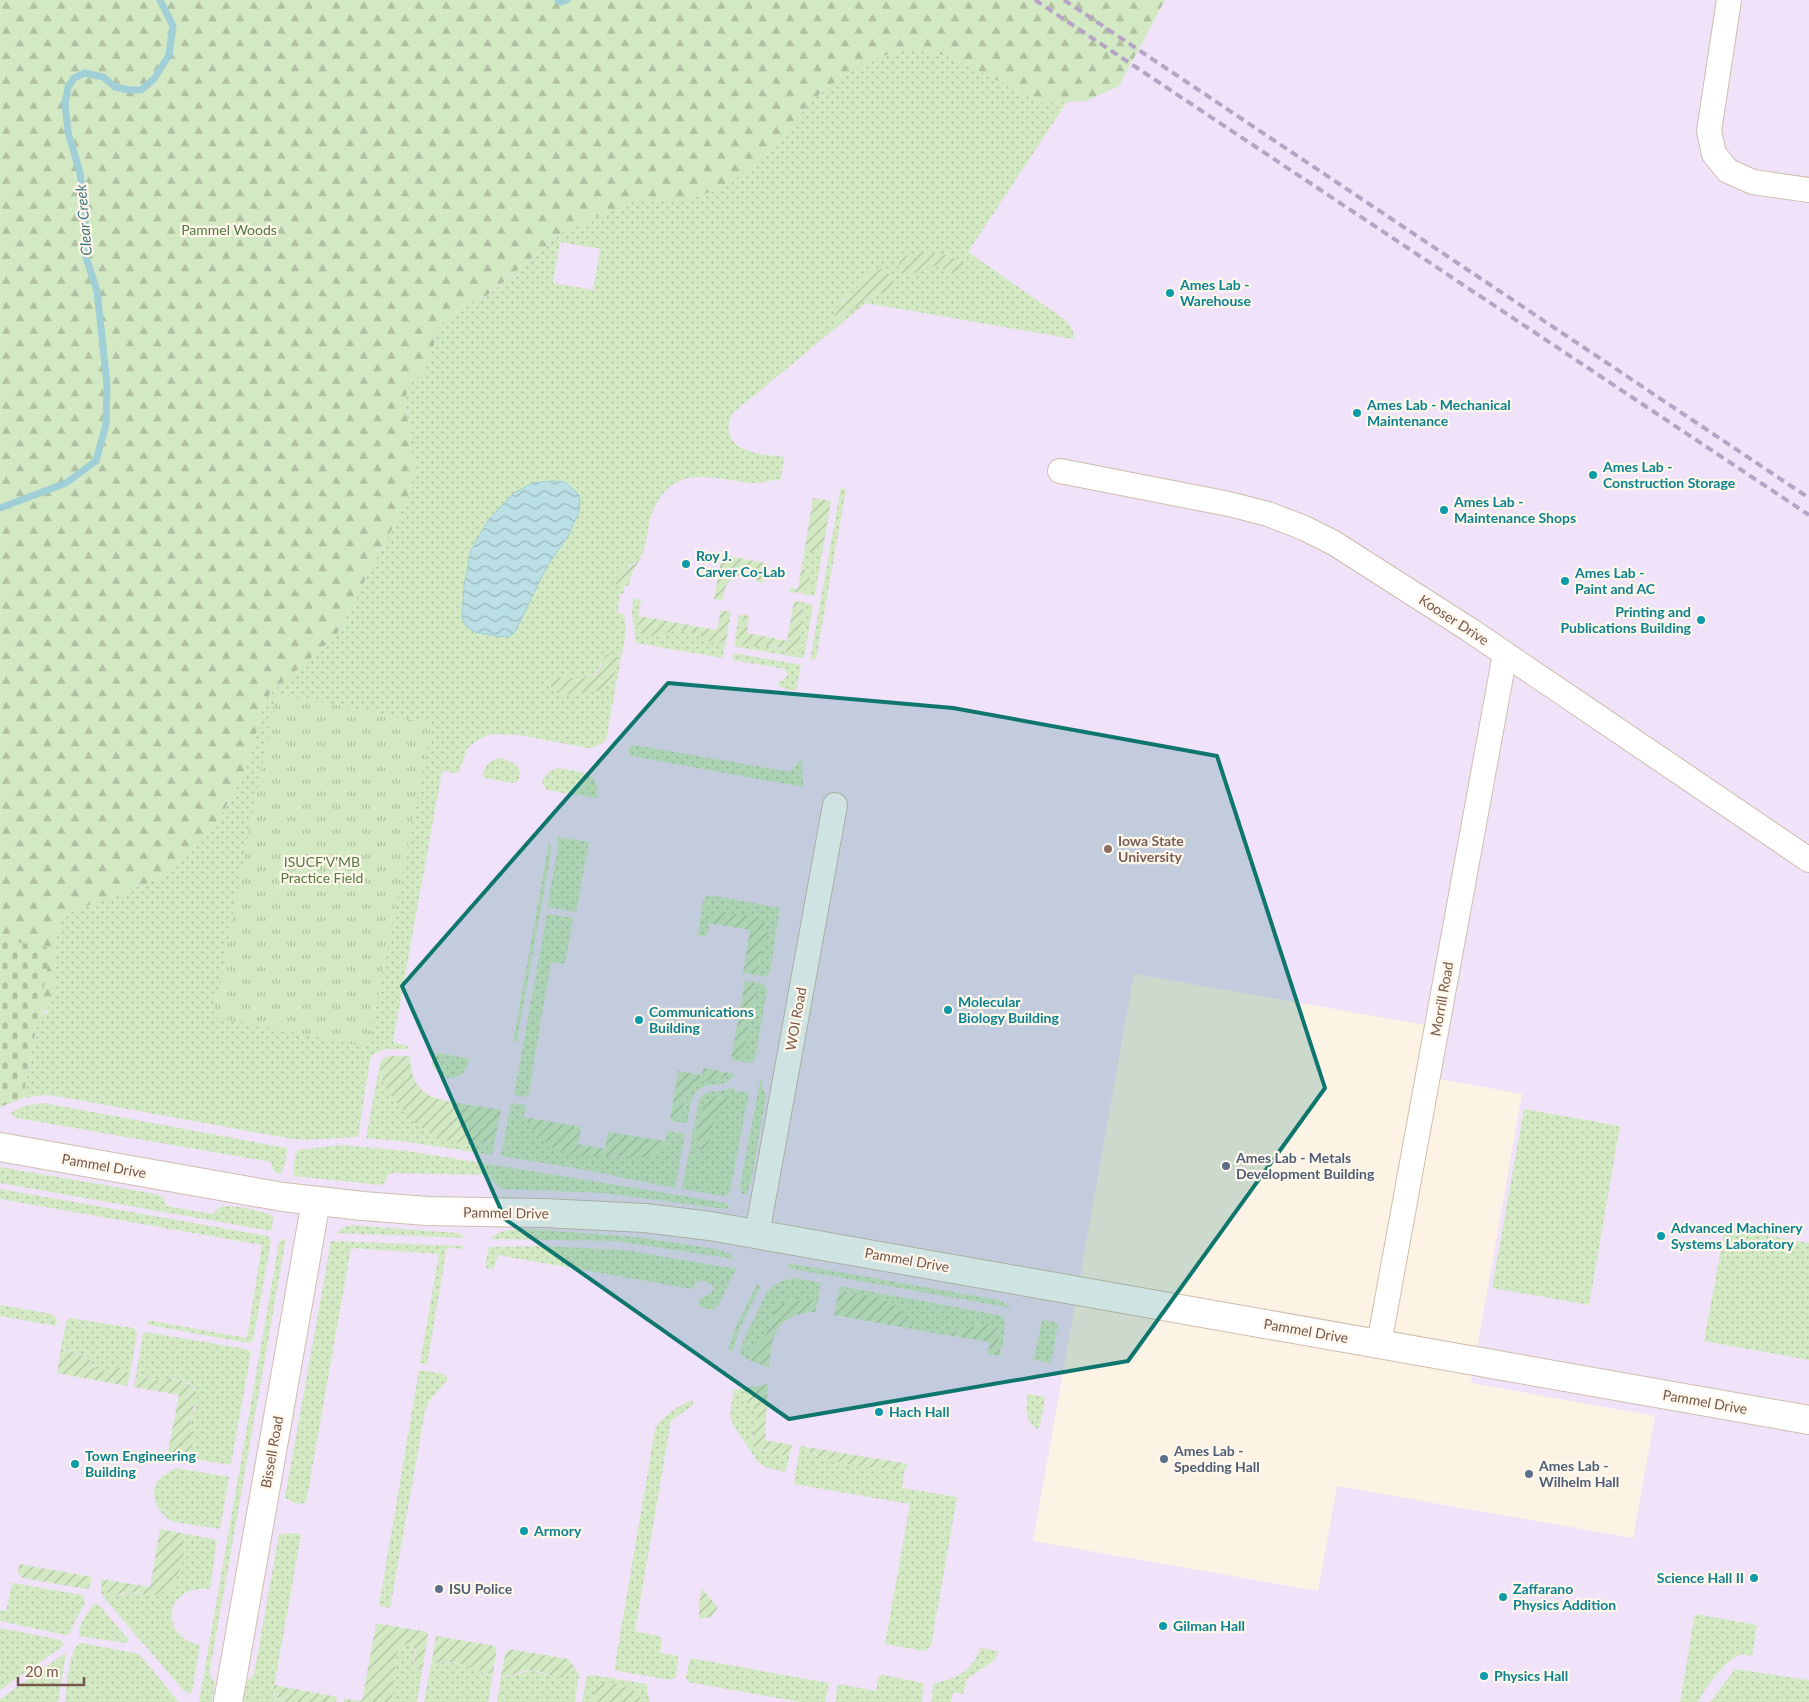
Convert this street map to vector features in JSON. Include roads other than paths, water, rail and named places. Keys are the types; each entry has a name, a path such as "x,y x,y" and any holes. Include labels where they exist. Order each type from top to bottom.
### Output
{"street":[{"path":"1729,0 1709,130 1714,154 1728,171 1753,182 1809,190"},
{"name":"Kooser Drive","path":"1060,470 1229,504 1268,514 1304,528 1334,543 1505,654 1809,860"},
{"name":"Morrill Road","path":"1379,1344 1505,654"},
{"name":"WOI Road","path":"757,1234 835,805"},
{"name":"Pammel Drive","path":"0,1148 316,1201 427,1211 544,1213 645,1218 710,1226 1809,1420"},
{"name":"Bissell Road","path":"228,1702 316,1201"}],"water":[{"path":"565,482 580,496 579,512 568,536 546,568 515,632 509,637 475,632 467,627 462,618 464,586 471,550 489,519 514,493 533,483"}],"waterway":[{"name":"Clear Creek","path":"0,508 66,483 96,461 106,424 107,384 97,291 85,254 85,207 80,173 68,132 65,104 68,87 74,78 85,73 103,77 115,87 129,90 141,90 154,79 169,55 173,26 160,0"},
{"name":"Clear Creek","path":"558,0 561,2 567,0"}],"railway":[{"path":"1035,0 1809,515"},
{"path":"1064,0 1809,498"}],"place":[{"name":"Ames Lab - Warehouse","path":"1170,293"},
{"name":"Ames Lab - Mechanical Maintenance","path":"1357,413"},
{"name":"Ames Lab - Construction Storage","path":"1593,475"},
{"name":"Ames Lab - Maintenance Shops","path":"1444,510"},
{"name":"Roy J. Carver Co-Lab","path":"686,564"},
{"name":"Ames Lab - Paint and AC","path":"1565,581"},
{"name":"Printing and Publications Building","path":"1701,620"},
{"name":"Iowa State University","path":"1108,849"},
{"name":"Molecular Biology Building","path":"948,1010"},
{"name":"Communications Building","path":"639,1020"},
{"name":"Ames Lab - Metals Development Building","path":"1226,1166"},
{"name":"Advanced Machinery Systems Laboratory","path":"1661,1236"},
{"name":"Hach Hall","path":"879,1412"},
{"name":"Ames Lab - Spedding Hall","path":"1164,1459"},
{"name":"Town Engineering Building","path":"75,1464"},
{"name":"Ames Lab - Wilhelm Hall","path":"1529,1474"},
{"name":"Armory","path":"524,1531"},
{"name":"Science Hall II","path":"1754,1578"},
{"name":"ISU Police","path":"439,1589"},
{"name":"Zaffarano Physics Addition","path":"1503,1597"},
{"name":"Gilman Hall","path":"1163,1626"},
{"name":"Physics Hall","path":"1484,1676"}],"park label":[{"name":"Pammel Woods","path":"229,230"},
{"name":"ISUCF'V'MB Practice Field","path":"322,870"}]}
